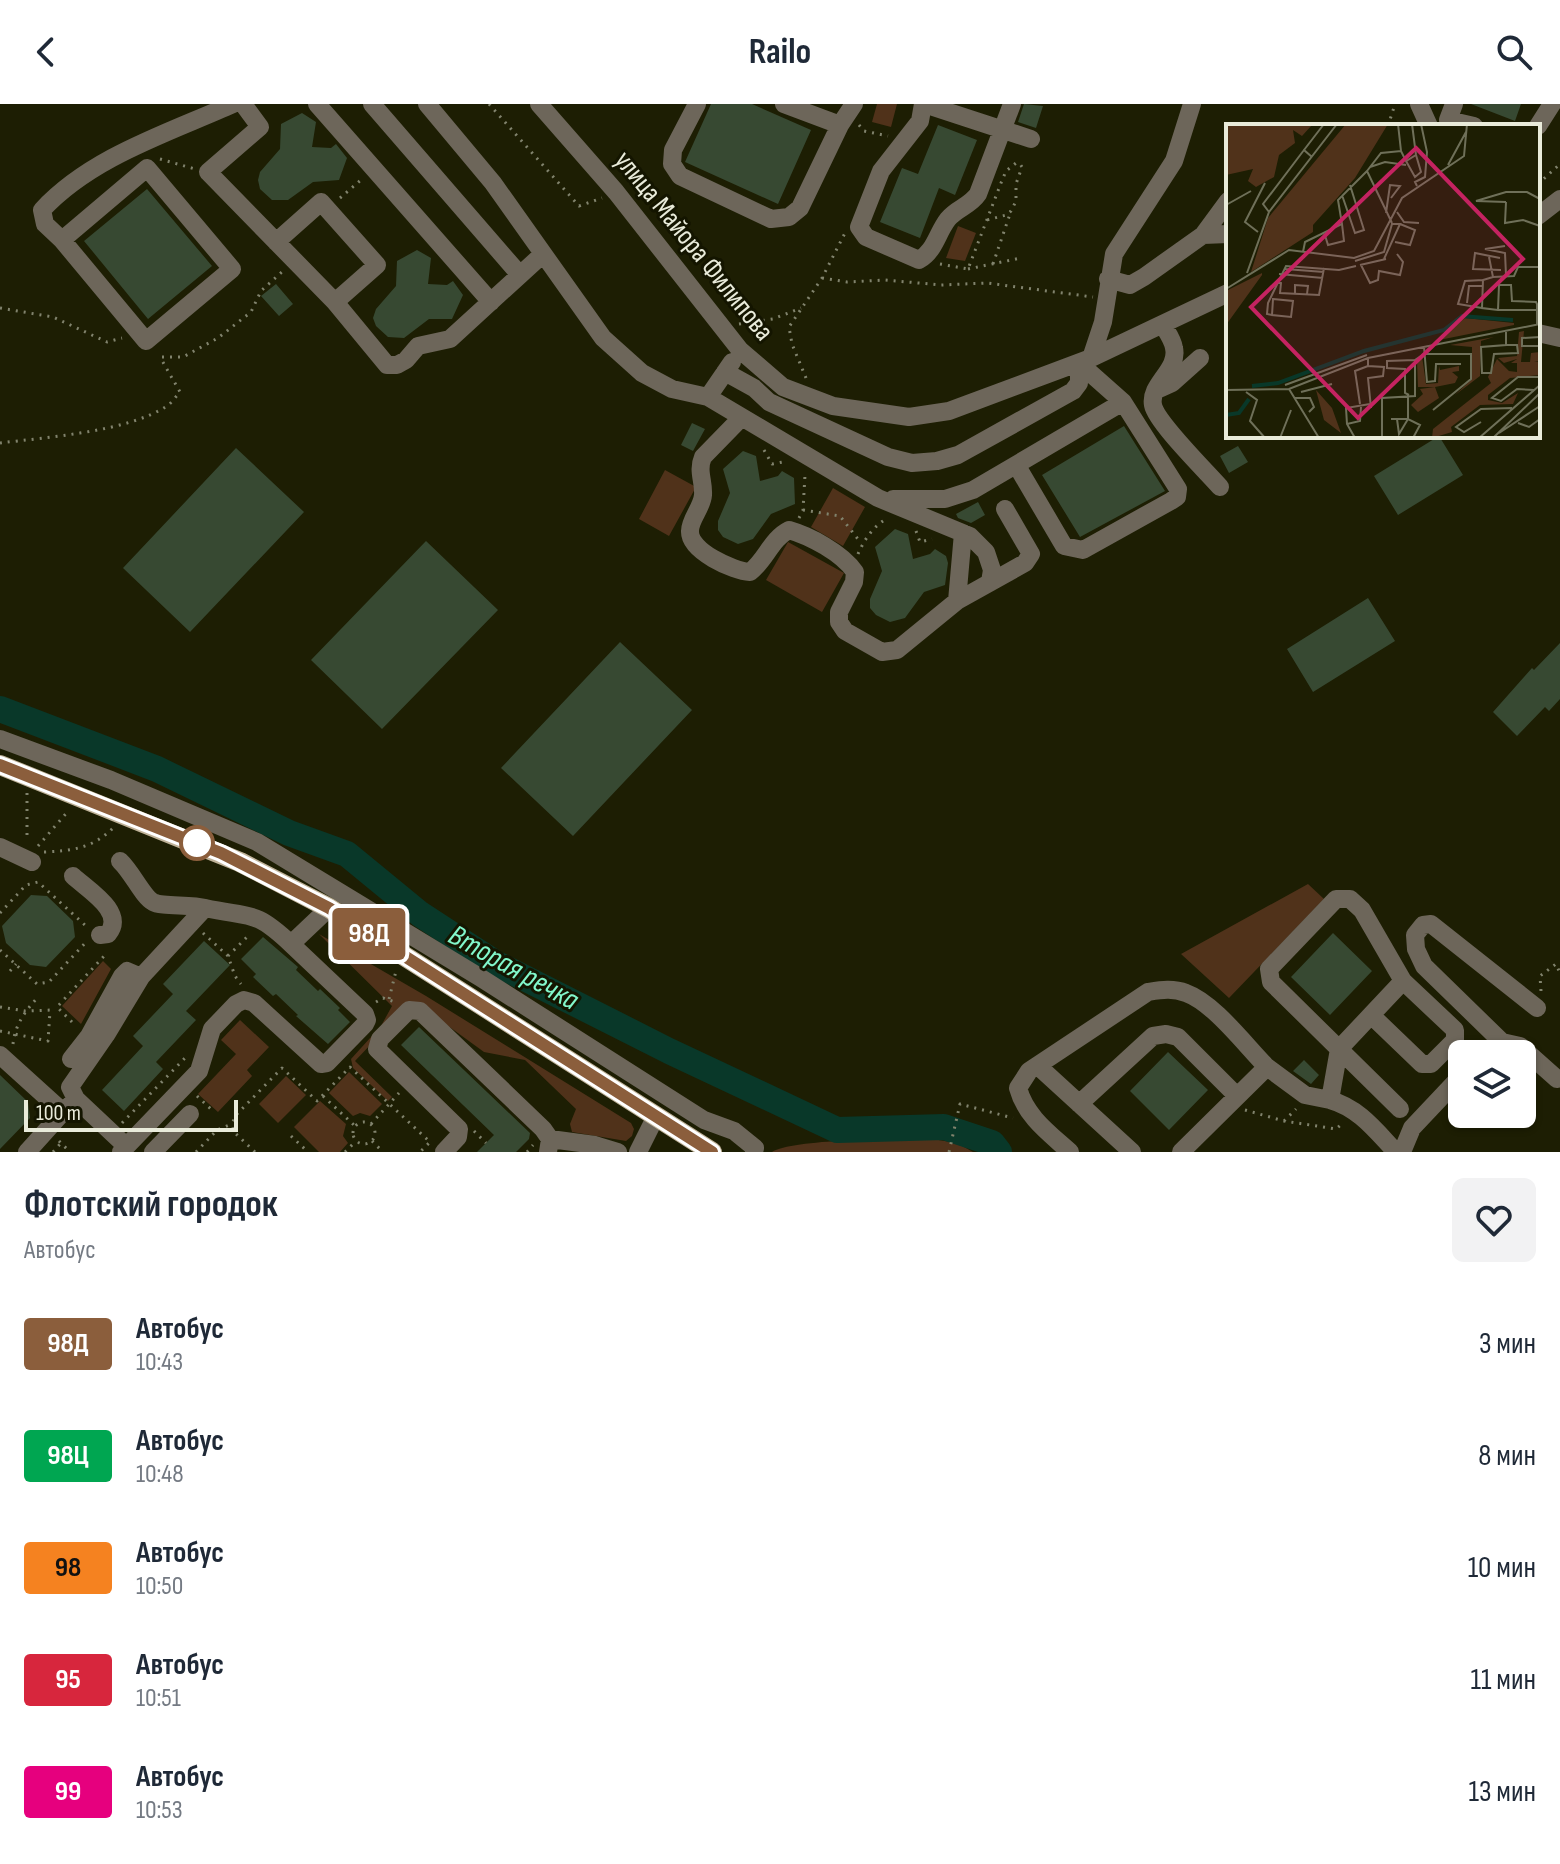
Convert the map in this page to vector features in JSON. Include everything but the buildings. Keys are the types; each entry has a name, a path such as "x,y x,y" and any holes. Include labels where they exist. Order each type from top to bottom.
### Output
{"main road":[{"path":"0,765 240,862 329,908 712,1152"}],"street":[{"path":"62,240 147,168 232,269 142,338 62,240 45,224 42,210 58,193 100,164 233,104"},
{"path":"243,104 260,127 208,172 335,302 387,365 397,365 406,360 418,346 450,339 543,254"},
{"path":"317,104 491,302"},
{"path":"372,104 520,275"},
{"path":"427,104 493,183 603,338 642,373 672,389 708,397 878,498 970,536 986,552 992,570 990,582"},
{"name":"улица Майора Филипова","path":"539,104 616,192 740,350 783,387 833,406 909,417 949,411 1085,360 1226,294"},
{"path":"689,107 673,150 672,164 680,176 771,219 789,217 800,208 847,114 784,104"},
{"path":"1012,104 1003,130 973,201 948,219 927,255 919,260 866,237 859,227 881,171 920,121 923,104 1003,130 1031,139"},
{"path":"725,372 754,388 769,402 808,421 888,457 912,463 958,455 1073,391 1079,383 1085,360 1100,336 1114,254 1174,161 1192,104"},
{"path":"1419,104 1428,124"},
{"path":"1539,124 1552,104"},
{"path":"1449,117 1468,124"},
{"path":"1540,214 1560,199"},
{"path":"276,242 321,202 377,265 335,302"},
{"path":"1108,279 1130,285 1203,235 1226,204"},
{"path":"1203,235 1226,234"},
{"path":"1163,325 1174,347 1174,359 1153,395 1153,407 1220,487"},
{"path":"1540,332 1560,331"},
{"path":"1540,333 1560,338"},
{"path":"708,397 740,350"},
{"path":"1157,388 1167,386 1200,358"},
{"path":"1017,466 1064,546 1073,549 1083,550 1177,497 1178,489 1123,402 1085,360"},
{"path":"878,498 916,501 945,499 973,490 1123,402"},
{"path":"742,417 703,457 699,475 702,500 690,528 696,547 738,572 750,572 759,566 779,535 789,530 799,533 849,563 855,572 854,582 839,612 839,622 845,631 882,652 897,650 957,601 1025,563 1031,554 1005,509"},
{"path":"957,601 963,533"},
{"path":"0,739 111,780 257,842 468,970 704,1120 734,1131 755,1148 754,1152"},
{"path":"0,847 34,853"},
{"path":"120,861 137,879 151,901 157,904 191,904 263,920 365,1014 367,1020 327,1063 321,1064 254,1003 244,1000 236,1004 212,1029 199,1071 127,1146"},
{"path":"73,876 111,911 113,928 108,934 92,934"},
{"path":"1371,1015 1422,1064 1431,1064 1455,1040 1455,1030 1403,981 1362,910 1350,899 1336,899 1269,969 1271,982 1400,1109"},
{"path":"27,1152 70,1105 70,1087 141,977 205,908"},
{"path":"291,944 329,908"},
{"path":"1488,1040 1424,966 1416,949 1415,935 1423,925 1431,924 1537,1008"},
{"path":"71,1059 89,1036 121,977 127,971 141,977"},
{"path":"1330,1100 1339,1049 1403,981"},
{"path":"1070,1152 1032,1117 1022,1104 1018,1088 1029,1071 1148,992 1168,989 1188,993 1209,1008 1267,1067 1305,1095 1344,1104 1357,1112 1399,1152 1412,1128 1448,1090"},
{"path":"444,1152 458,1137 459,1129 377,1049 380,1039 413,1009 420,1011 543,1129 549,1146 595,1145 618,1152"},
{"path":"1079,1104 1153,1036 1166,1034 1178,1037 1241,1103"},
{"path":"0,1055 127,1146 151,1152 190,1114"},
{"path":"1536,1060 1557,1079"},
{"path":"1038,1066 1132,1152"},
{"path":"1181,1152 1241,1103 1267,1067"},
{"path":"638,1152 656,1116"}],"path":[{"path":"489,104 579,206 616,192"},
{"path":"1389,124 1395,104"},
{"path":"847,114 864,131 906,141"},
{"path":"155,158 208,172"},
{"path":"968,269 1006,171 1016,163 1022,167 1016,184 1016,201 993,264"},
{"path":"1540,182 1560,164"},
{"path":"327,209 373,169"},
{"path":"987,220 1011,211"},
{"path":"815,399 792,344 789,327 822,278 842,234 859,227"},
{"path":"919,260 968,269 1021,258"},
{"path":"160,357 183,357 218,338 251,312 261,291 294,260"},
{"path":"822,278 847,282 885,280 941,285 987,283 1106,298"},
{"path":"0,308 53,317 107,342 142,338 160,357 180,392 168,405 130,422 0,443"},
{"path":"722,327 773,319 801,308"},
{"path":"757,446 765,450 772,464 787,462"},
{"path":"789,530 803,510 805,474 801,468"},
{"path":"803,510 840,516 862,544"},
{"path":"855,572 862,544 876,526 889,518"},
{"path":"912,526 920,542 938,540"},
{"path":"27,793 34,853"},
{"path":"34,853 69,810"},
{"path":"34,853 74,850 93,845 114,827"},
{"path":"0,913 26,885 38,882 92,934 49,982 37,984 0,950"},
{"path":"228,956 263,920"},
{"path":"0,1007 50,1011 105,955"},
{"path":"10,971 16,964"},
{"path":"389,999 398,964"},
{"path":"1537,1008 1540,976 1556,964 1560,973"},
{"path":"14,1035 25,1011 39,996"},
{"path":"365,1014 377,1001 389,999 395,1002"},
{"path":"57,1007 72,1022"},
{"path":"0,1031 48,1041 50,1011"},
{"path":"115,1123 124,1122 186,1058 191,1047"},
{"path":"255,1152 234,1132 232,1124 236,1115 282,1068 317,1101 350,1067 430,1142 420,1152"},
{"path":"185,1085 213,1111"},
{"path":"322,1096 355,1126"},
{"path":"1241,1103 1284,1121 1336,1129 1357,1112"},
{"path":"371,1124 390,1104"},
{"path":"949,1152 960,1104 1011,1117 1024,1124"},
{"path":"356,1141 355,1126 364,1122 371,1124"},
{"path":"196,1152 217,1130 232,1124"},
{"path":"356,1141 364,1144 372,1141 375,1134 371,1124"},
{"path":"291,1136 308,1152"},
{"path":"345,1152 356,1141"},
{"path":"372,1141 383,1152"},
{"path":"53,1152 61,1143 70,1152"}],"shaded area":[{"path":"877,104 897,104 891,127 872,122"},
{"path":"958,226 976,233 965,261 946,258"},
{"path":"665,470 696,487 669,536 639,519"},
{"path":"833,488 865,507 843,546 811,527"},
{"path":"788,542 844,573 822,612 766,580"},
{"path":"1308,884 1324,899 1229,998 1181,954"},
{"path":"319,934 426,996 631,1123 634,1129 632,1136 626,1141 572,1132 570,1124 576,1109 525,1060 484,1052 418,1004 355,1061 392,1097 388,1101 353,1068 351,1059 381,1026 392,1006"},
{"path":"103,961 111,969 81,1024 62,1006"},
{"path":"240,1020 269,1047 247,1070 252,1076 218,1112 198,1094 236,1054 221,1040"},
{"path":"349,1072 382,1104 370,1116 360,1113 353,1116 329,1093"},
{"path":"286,1076 306,1095 278,1123 259,1104"},
{"path":"320,1101 346,1124 343,1136 348,1143 340,1152 319,1152 294,1127"},
{"path":"926,1138 957,1143 973,1152 772,1152 822,1142"}],"waterway":[{"name":"Вторая речка","path":"0,709 157,769 289,833 347,854 420,914 495,963 669,1051 837,1130 944,1127 992,1143 999,1152"}],"bus line":[{"name":"98Д","path":"0,765 221,853 329,908 712,1152"}]}
